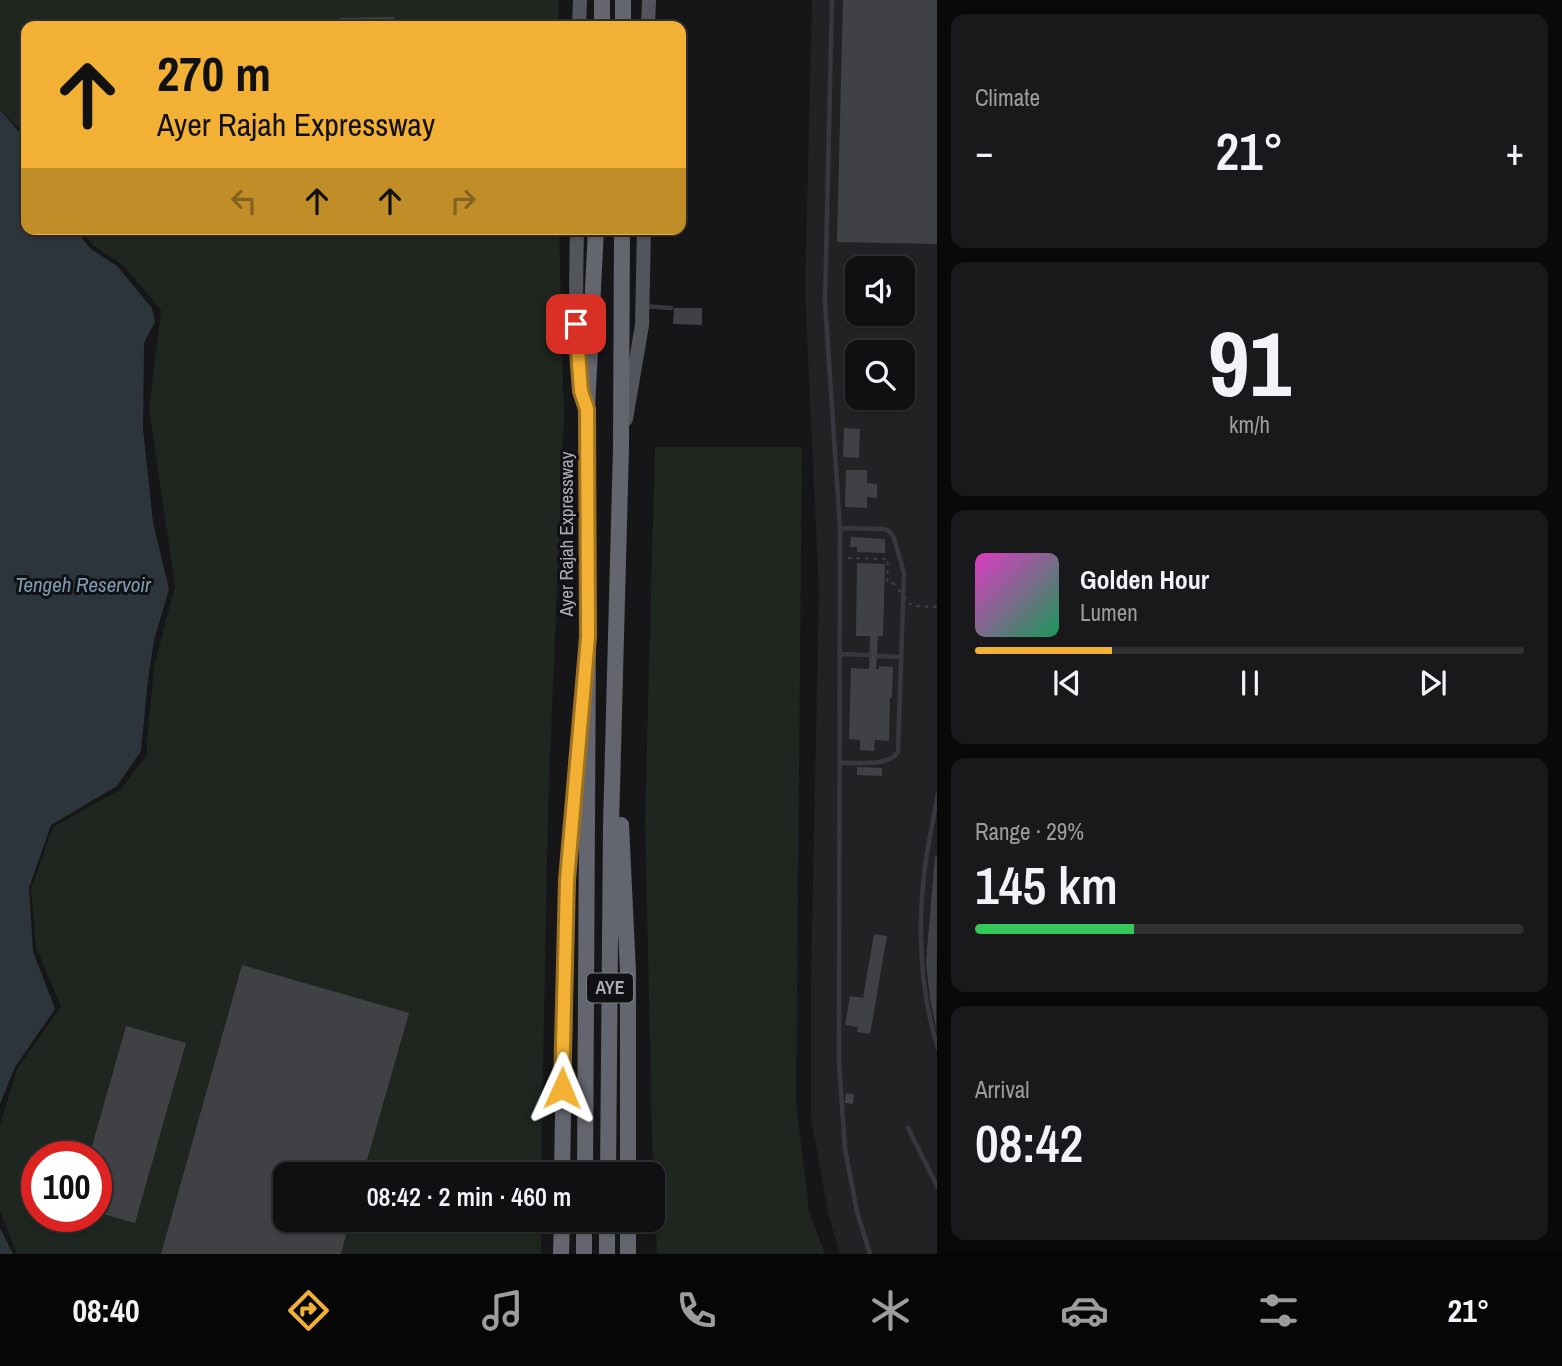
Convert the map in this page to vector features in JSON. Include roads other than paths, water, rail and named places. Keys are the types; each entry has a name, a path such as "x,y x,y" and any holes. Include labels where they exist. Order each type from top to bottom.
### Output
{"highway":[{"path":"602,0 602,21"},
{"path":"623,0 623,21"},
{"name":"Ayer Rajah Expressway","path":"585,1162 587,409 596,235"},
{"name":"AYE","path":"608,1162 621,448 622,235"},
{"path":"562,1162 567,880 588,637"},
{"path":"613,801 621,813 628,972 628,1162"},
{"path":"561,1254 562,1232"},
{"path":"584,1232 584,1254"},
{"path":"607,1232 607,1254"},
{"path":"628,1232 628,1254"}],"main road":[{"path":"579,21 580,0"},
{"path":"648,21 649,0"},
{"path":"577,235 576,324 581,391 587,409"},
{"path":"621,448 642,325 644,235"}],"lane":[{"path":"832,0 825,301 840,528 838,1011 845,1149 857,1212 870,1254"},
{"path":"643,249 649,235"},
{"path":"642,306 671,307"},
{"path":"840,528 888,531 894,538 904,573 898,752 892,760 884,762 840,762"},
{"path":"839,654 870,655"},
{"path":"877,656 901,657"},
{"path":"937,794 925,873 921,937 926,995 937,1048"},
{"path":"908,1128 937,1188"}],"water":[{"name":"Tengeh Reservoir","path":"0,110 21,134 21,235 79,235 91,249 117,266 152,308 155,322 144,343 143,429 153,522 169,589 154,640 141,751 117,786 51,825 29,888 33,951 55,1009 15,1067 0,1104"},
{"path":"0,1228 13,1254 0,1254"}]}
